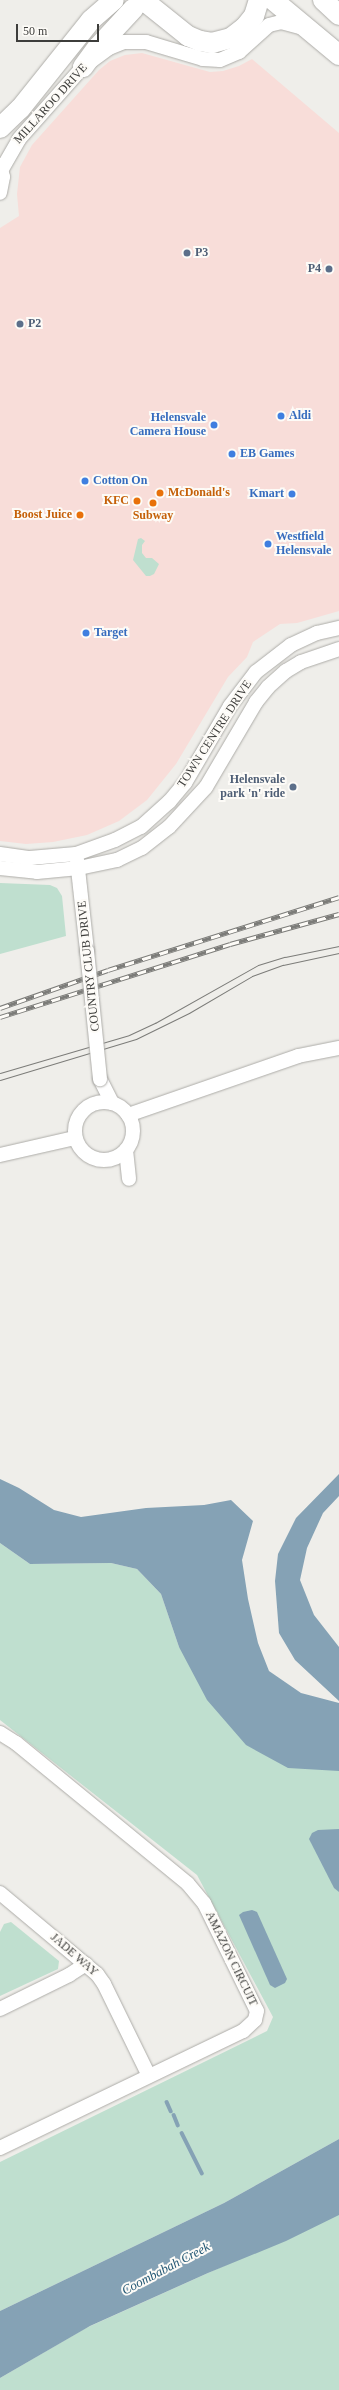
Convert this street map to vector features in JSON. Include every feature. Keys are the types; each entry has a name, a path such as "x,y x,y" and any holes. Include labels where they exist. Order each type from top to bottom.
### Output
{"highway":[{"path":"83,67 97,48 139,4 162,14 194,38 207,42 220,42 231,38 248,25 256,13 259,0"},
{"path":"273,0 339,55"},
{"path":"323,0 339,15"},
{"path":"0,128 20,109 108,4"}],"street":[{"name":"MILLAROO DRIVE","path":"1,167 20,139 83,67 109,48 124,42 136,41 157,44 203,59 217,60 235,55 271,24 284,23 309,30"},
{"path":"0,193 3,181 1,167"},
{"name":"TOWN CENTRE DRIVE","path":"0,854 36,858 76,854 128,834 153,818 185,783 230,706 256,672 291,644 317,633 339,628"},
{"name":"TOWN CENTRE DRIVE","path":"0,868 37,872 78,868 116,860 142,848 169,827 206,786 256,702 286,670 317,655 339,649"},
{"name":"COUNTRY CLUB DRIVE","path":"76,854 100,1079 98,1102 119,1106 128,1115"},
{"path":"133,1132 128,1115 298,1056 339,1048"},
{"name":"COUNTRY CLUB DRIVE","path":"100,1079 112,1104"},
{"path":"98,1102 82,1112 75,1125 75,1138 82,1150 89,1157 100,1160 113,1159 126,1150 129,1147 133,1132 159,1103"},
{"path":"0,1155 75,1138"},
{"path":"113,1159 129,1179 126,1150"},
{"name":"AMAZON CIRCUIT","path":"0,1733 16,1742 188,1884 204,1903 254,2002 257,2011 255,2020 243,2031 0,2148"},
{"name":"JADE WAY","path":"1,1895 86,1964 104,1984 149,2076"},
{"path":"0,2009 69,1975 86,1964"}],"shaded area":[{"name":"Westfield Helensvale","path":"142,53 210,72 223,71 239,66 252,59 339,133 339,611 297,623 280,624 253,642 247,657 228,677 176,764 147,800 119,821 87,835 53,842 26,844 0,841 0,228 19,216 17,194 20,167 32,145 99,70 110,61 125,55"}],"green space":[{"path":"141,538 145,541 142,545 142,553 146,558 152,558 159,564 154,574 150,576 146,576 133,560 138,539"},
{"path":"0,883 50,885 57,888 62,896 66,936 0,954"},
{"path":"0,1543 30,1564 111,1563 137,1569 161,1594 179,1647 339,1771 339,2139 224,2203 0,2311 0,2162 267,2031 273,2017 197,1875 0,1720"},
{"path":"11,1922 59,1961 58,1969 0,1996 0,1932 4,1924"},
{"path":"339,2214 339,2390 0,2390 0,2378 86,2328"}],"water":[{"path":"339,1474 339,1496 323,1513 307,1548 300,1580 314,1615 339,1647 339,1701 295,1660 279,1633 275,1581 278,1554 296,1518"},
{"path":"0,1479 19,1488 54,1510 81,1517 146,1508 204,1505 231,1500 253,1521 242,1560 248,1599 258,1643 269,1671 301,1693 339,1703 339,1771 288,1768 246,1745 207,1700 179,1647 161,1594 137,1569 111,1563 30,1564 0,1543"},
{"path":"339,1829 339,1892 334,1888 309,1839 312,1833 318,1830"},
{"path":"252,1910 257,1912 287,1979 285,1983 275,1988 270,1985 239,1915 243,1912"},
{"name":"Coombabah Creek","path":"339,2139 339,2215 286,2241 208,2273 90,2326 0,2378 0,2311 224,2203"}],"waterway":[{"path":"167,2102 171,2111"},
{"path":"174,2115 178,2125"},
{"path":"182,2133 202,2173"}],"tram line":[{"path":"0,1073 129,1035 155,1023 258,965 285,957 339,946"},
{"path":"0,1080 136,1039 189,1013 252,976 283,965 339,953"}],"railway":[{"path":"0,1008 108,970 339,897"},
{"path":"0,1017 230,944 339,914"}],"place":[{"name":"P3","path":"187,253"},
{"name":"P4","path":"329,269"},
{"name":"P2","path":"20,324"},
{"name":"Aldi","path":"281,416"},
{"name":"Helensvale Camera House","path":"214,425"},
{"name":"EB Games","path":"232,454"},
{"name":"Cotton On","path":"85,481"},
{"name":"McDonald's","path":"160,493"},
{"name":"Kmart","path":"292,494"},
{"name":"KFC","path":"137,501"},
{"name":"Subway","path":"153,503"},
{"name":"Boost Juice","path":"80,515"},
{"name":"Westfield Helensvale","path":"268,544"},
{"name":"Target","path":"86,633"},
{"name":"Helensvale park 'n' ride","path":"293,787"}]}
